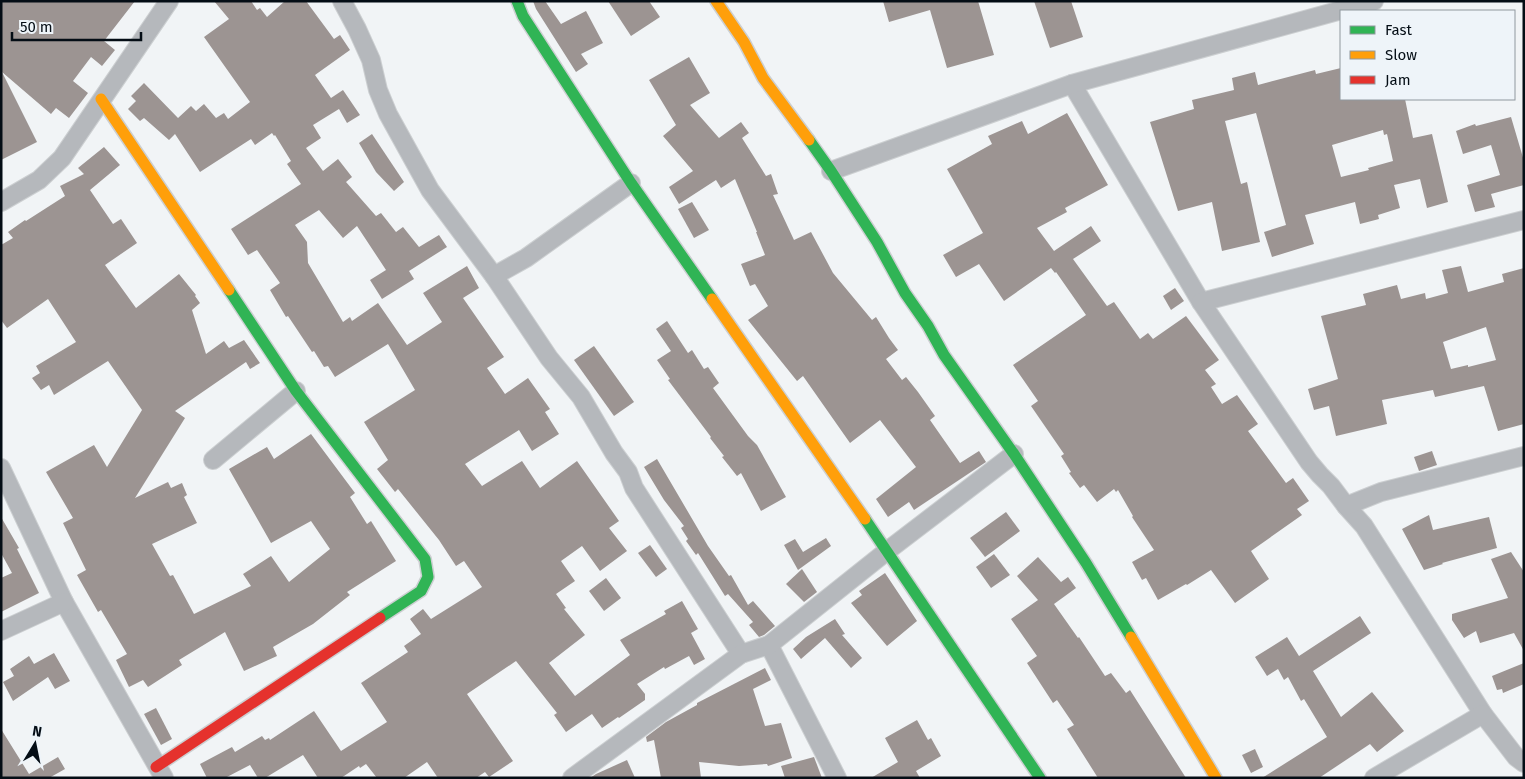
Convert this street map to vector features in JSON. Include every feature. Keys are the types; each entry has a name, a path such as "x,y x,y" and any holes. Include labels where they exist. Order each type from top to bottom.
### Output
{"street":[{"path":"1,202 39,180 62,158 169,1"},
{"path":"342,1 357,28 371,60 378,90 388,114 430,190 494,276 549,358 581,397 614,453 628,472 634,488 742,654"},
{"path":"517,1 524,16 631,183 887,551 1040,778"},
{"path":"716,1 744,42 763,78 831,171 877,242 905,293 928,326 944,355 1014,454 1086,562 1216,778"},
{"path":"1341,10 1374,1"},
{"path":"831,171 1072,84 1340,10"},
{"path":"1072,84 1201,302 1309,462 1364,526 1483,714 1516,757 1524,763"},
{"path":"1,468 64,602 160,772 421,591 428,577 425,559 296,391 101,99"},
{"path":"494,276 526,258 631,183"},
{"path":"1201,302 1524,220"},
{"path":"213,460 296,391"},
{"path":"572,778 742,654 769,646 887,551 1014,454"},
{"path":"1346,506 1381,492 1524,456"},
{"path":"1,631 64,602"},
{"path":"769,646 837,778"},
{"path":"1374,778 1483,714"}],"building":[{"path":"1,1 135,1 104,41 115,50 102,66 91,57 73,81 88,93 69,118 56,108 51,114 2,72 37,142 1,160"},
{"path":"214,1 251,1 257,10 260,8 267,17 285,1 306,1 334,39 340,35 350,50 315,75 331,98 343,90 360,115 347,123 339,109 313,125 321,138 306,148 323,171 338,159 352,177 346,182 376,216 381,213 396,232 403,227 419,247 439,235 447,247 409,271 414,279 382,299 370,280 386,270 357,226 343,238 319,210 295,225 307,242 308,263 343,322 350,317 352,321 378,303 407,345 442,322 423,293 467,266 479,288 463,298 504,357 487,368 505,394 528,378 550,409 545,412 559,434 532,451 519,430 465,464 482,486 522,461 540,488 577,461 619,521 609,528 627,551 600,571 582,546 561,561 575,581 556,594 566,608 564,609 585,635 549,663 575,696 630,655 620,640 666,614 664,611 682,601 698,629 691,633 705,659 694,665 689,656 665,669 664,667 637,684 645,694 645,700 602,728 592,714 566,732 554,715 557,713 516,661 467,694 513,761 489,777 485,772 476,778 438,778 427,762 404,778 377,778 366,764 360,768 359,766 341,778 318,778 303,755 265,778 258,778 250,765 225,778 207,778 200,764 232,747 235,752 262,736 265,740 269,738 270,740 314,711 341,751 387,722 361,683 408,652 404,646 421,634 410,619 423,609 431,619 482,587 464,561 456,566 439,540 398,489 395,492 377,469 388,460 364,422 415,390 388,344 335,377 328,366 324,367 288,316 286,317 270,290 280,283 257,250 248,255 231,229 301,184 287,164 291,161 275,135 272,133 255,145 251,139 200,172 175,134 169,140 144,118 140,121 128,109 136,101 131,96 144,83 178,118 191,106 196,111 204,104 216,118 224,113 228,119 250,102 204,37 229,19"},
{"path":"533,1 545,1 561,24 586,11 603,43 581,54 588,64 576,72 536,9"},
{"path":"608,1 649,1 660,17 631,36"},
{"path":"883,1 978,1 994,55 947,68 930,10 889,22"},
{"path":"1034,1 1071,1 1083,37 1050,48"},
{"path":"689,57 710,93 690,105 719,138 741,122 749,133 742,138 766,176 771,174 778,194 773,195 794,240 811,232 833,273 872,320 876,317 898,350 886,359 902,380 906,377 918,392 935,416 930,420 960,463 979,451 986,462 914,510 909,502 888,517 876,499 916,467 880,420 850,443 803,376 797,381 748,320 768,306 755,284 750,286 741,264 765,255 735,179 721,188 716,180 679,204 669,187 693,171 663,136 676,125 649,80"},
{"path":"1340,68 1340,100 1405,100 1413,138 1432,134 1448,202 1427,208 1420,179 1394,185 1400,208 1378,215 1379,219 1360,224 1355,202 1305,215 1314,244 1272,257 1264,232 1286,225 1256,113 1225,121 1241,184 1247,182 1260,242 1222,251 1212,202 1178,211 1150,122 1194,109 1192,100 1234,90 1232,78 1255,72 1258,85 1315,70 1316,74","holes":["1383,130 1384,135 1387,134 1393,161 1368,168 1369,170 1341,177 1332,145"]},
{"path":"1067,113 1108,185 1065,208 1067,212 1037,228 1054,251 1091,226 1101,241 1073,259 1107,306 1114,302 1140,339 1148,333 1153,339 1186,316 1219,360 1205,370 1216,384 1211,387 1222,404 1237,395 1258,424 1248,431 1286,483 1293,478 1309,501 1297,509 1302,515 1251,551 1269,579 1235,603 1211,570 1158,600 1146,578 1142,580 1132,562 1154,550 1132,517 1118,490 1116,492 1114,489 1097,502 1084,485 1080,488 1069,473 1071,472 1061,456 1064,454 1031,406 1038,401 1013,365 1086,315 1056,272 1051,268 1004,301 979,264 956,277 943,255 983,233 947,169 992,144 988,136 1022,121 1028,134"},
{"path":"1511,117 1524,161 1524,185 1491,194 1495,207 1475,212 1467,185 1500,175 1491,145 1463,154 1456,131 1475,124 1476,126"},
{"path":"372,134 404,182 394,191 376,172 359,143"},
{"path":"104,147 120,165 90,190 113,224 121,219 137,243 105,265 136,308 179,274 200,303 192,310 206,354 224,341 229,348 244,340 260,363 250,369 246,362 175,411 185,418 135,498 168,482 171,488 182,483 187,495 184,497 197,523 152,544 170,576 173,575 194,614 251,586 243,574 271,556 289,582 330,549 311,521 271,543 229,469 267,447 274,459 311,434 355,493 350,497 367,524 371,521 396,561 347,592 350,595 313,624 273,647 277,656 244,671 225,632 179,660 182,665 148,687 143,680 129,687 116,660 127,654 101,610 98,612 77,575 86,570 63,523 73,518 46,472 94,445 107,467 142,410 108,361 54,395 49,385 41,390 32,378 40,373 36,366 76,342 48,299 7,328 1,320 1,245 13,238 8,232 65,196 60,186 84,174 78,168"},
{"path":"692,202 709,230 694,238 678,209"},
{"path":"1461,266 1468,292 1504,282 1502,274 1524,268 1524,424 1498,431 1484,386 1435,397 1433,390 1382,400 1387,424 1336,436 1329,406 1314,410 1308,389 1338,379 1321,316 1366,305 1363,294 1397,285 1401,299 1425,293 1426,299 1448,293 1442,270","holes":["1486,327 1496,360 1451,369 1443,342"]},
{"path":"1175,288 1184,301 1171,310 1163,296"},
{"path":"667,321 688,353 692,350 704,369 708,367 719,383 713,388 748,436 757,445 786,497 761,511 741,473 737,476 722,457 724,456 711,437 668,380 670,379 657,360 671,351 656,329"},
{"path":"594,346 634,402 614,416 574,360"},
{"path":"1432,451 1437,465 1419,471 1414,457"},
{"path":"657,459 708,546 729,576 731,575 748,605 753,601 775,626 764,635 759,637 749,625 753,622 728,594 725,596 698,553 696,555 686,541 688,539 681,528 684,526 664,500 644,467"},
{"path":"1006,512 1020,531 985,557 970,538"},
{"path":"1429,515 1433,530 1489,517 1497,548 1442,563 1424,570 1402,529"},
{"path":"1,517 19,548 17,549 39,593 1,612 1,578 12,573 1,553"},
{"path":"826,538 831,546 798,570 784,545 795,539 803,552"},
{"path":"650,545 667,569 656,577 638,553"},
{"path":"1511,552 1524,572 1524,651 1514,633 1480,643 1476,631 1464,638 1452,620 1452,614 1508,598 1491,559"},
{"path":"994,554 1010,575 991,588 976,567"},
{"path":"1038,557 1061,582 1068,577 1076,588 1054,604 1105,676 1111,673 1126,693 1130,690 1186,778 1098,778 1067,729 1074,725 1057,700 1053,703 1027,663 1037,656 1011,619 1038,600 1017,576"},
{"path":"802,569 817,592 804,602 786,584"},
{"path":"885,573 917,621 887,646 851,603 862,595 859,591"},
{"path":"606,578 621,598 604,611 589,591"},
{"path":"1360,616 1371,633 1313,671 1341,717 1372,692 1404,731 1377,752 1370,744 1319,778 1262,778 1327,737 1304,699 1301,701 1288,677 1284,680 1278,669 1267,676 1255,657 1287,637 1299,656"},
{"path":"835,619 845,634 842,635 862,658 851,668 825,638 801,659 793,649 806,637"},
{"path":"54,653 70,681 55,689 48,677 13,701 3,682 14,676 10,669 29,656 34,664"},
{"path":"1524,663 1524,684 1503,693 1502,689 1497,690 1492,676"},
{"path":"765,668 771,680 753,689 765,726 781,723 792,758 768,766 767,764 739,766 699,762 701,778 661,778 654,740 647,742 646,737 666,722 697,705 697,703"},
{"path":"156,708 172,739 161,745 144,714"},
{"path":"917,720 928,740 931,738 941,756 916,771 920,778 871,778 898,762 885,738"},
{"path":"1,729 29,774 58,757 65,769 49,778 1,778"},
{"path":"1255,749 1263,767 1251,773 1242,755"},
{"path":"814,757 822,778 785,778 781,766"},
{"path":"627,760 635,778 590,778 596,774"}],"traffic: fast":[{"path":"517,1 523,16 631,183 712,299"},
{"path":"809,140 877,242 905,293 928,326 944,355 1014,454 1086,563 1131,637"},
{"path":"229,290 296,391 425,559 428,577 421,591 380,618"},
{"path":"865,519 1040,778"}],"traffic: slow":[{"path":"716,1 744,42 763,78 809,140"},
{"path":"101,99 229,290"},
{"path":"712,299 865,519"},
{"path":"1131,637 1216,778"}],"traffic: jam":[{"path":"156,767 380,618"}]}
